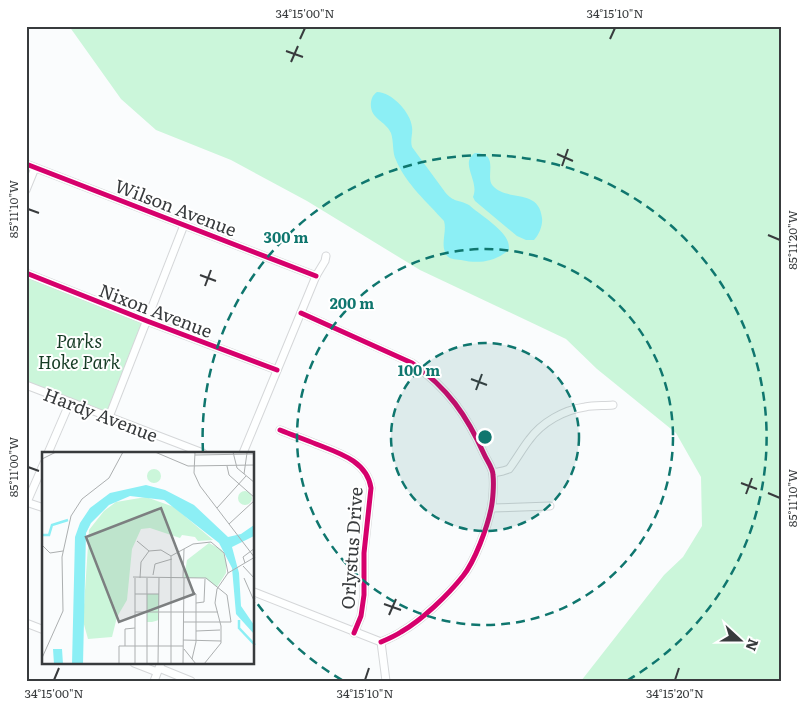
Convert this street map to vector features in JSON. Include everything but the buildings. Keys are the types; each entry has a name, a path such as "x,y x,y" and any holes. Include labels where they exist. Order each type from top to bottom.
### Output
{"street":[{"name":"Wilson Avenue","path":"26,164 316,276"},
{"path":"26,190 36,168"},
{"path":"110,417 184,225"},
{"path":"244,452 316,276 326,256"},
{"name":"Nixon Avenue","path":"26,273 147,322 277,370"},
{"path":"255,592 354,633 381,642 403,631 425,614 464,575 478,548 492,508 493,473 478,442 445,390 412,363 301,313"},
{"name":"Hardy Avenue","path":"26,385 200,452"},
{"path":"48,452 70,402"},
{"path":"493,473 509,469 539,429 556,417 586,406 613,405"},
{"name":"Orlystus Drive","path":"280,430 346,456 364,470 370,479 371,488 364,553 364,595 361,616 354,633"},
{"path":"42,468 27,502 42,507"},
{"path":"492,508 550,506"},
{"path":"26,624 42,629"},
{"path":"381,642 386,681"},
{"path":"139,664 159,668 191,681"},
{"path":"154,681 159,668"}],"green space":[{"path":"69,26 781,26 781,681 581,681 664,575 683,557 702,526 701,477 676,433 597,369 566,339 420,270 307,201 231,160 156,130 121,99"},
{"name":"Parks Hoke Park","path":"26,273 147,321 109,417 26,385"}],"water":[{"path":"377,92 389,96 400,104 411,121 412,147 445,192 454,199 469,205 497,227 506,237 509,250 498,257 480,262 454,259 448,256 444,248 444,221 405,177 395,157 391,133 372,112 371,100"},
{"path":"475,153 488,157 493,186 507,194 529,199 540,209 542,224 534,240 526,240 517,236 475,201 469,162"}],"cycle path":[{"path":"26,164 316,276"},
{"path":"26,273 277,370"},
{"path":"301,313 412,363 436,382 471,427 493,472 493,497 489,517 480,544 467,570 450,591 426,614 409,627 381,642"},
{"path":"280,430 351,459 364,471 368,479 371,488 364,553 364,595 361,616 354,633"}]}
